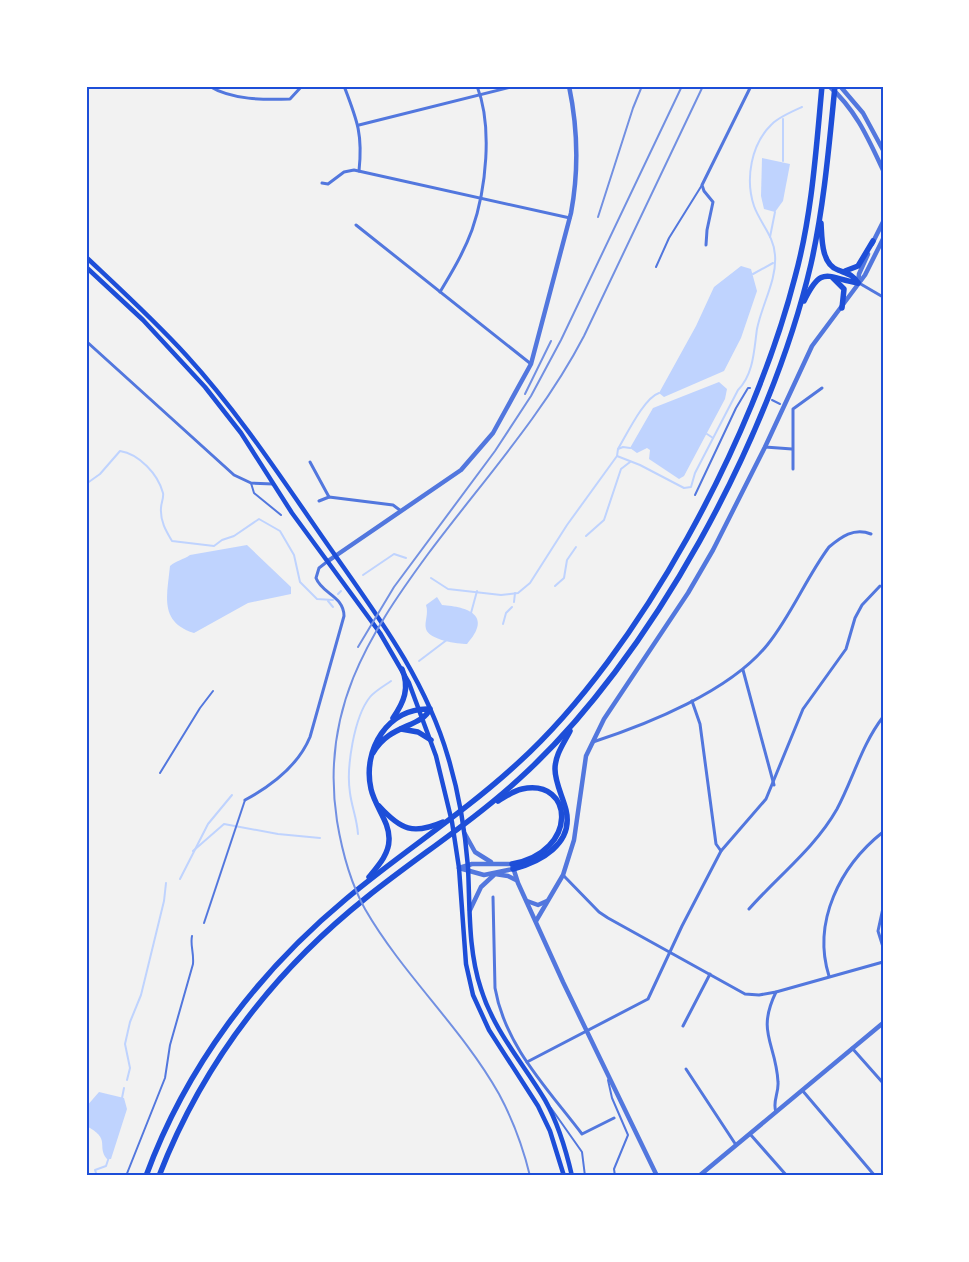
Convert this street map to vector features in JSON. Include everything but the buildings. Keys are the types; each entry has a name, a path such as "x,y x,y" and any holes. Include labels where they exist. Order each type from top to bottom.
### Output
{"highway":[{"path":"146,1176 170,1118 201,1062 231,1018 266,976 312,929 377,871 479,796 541,741 599,672 660,583 716,480 758,389 791,294 808,220 822,86"},
{"path":"159,1175 184,1119 211,1069 240,1026 275,984 318,939 383,884 482,810 533,766 575,722 636,641 677,578 709,521 761,412 798,310 812,257 821,211 834,86"},
{"path":"821,211 826,257 834,268 852,275 858,283"},
{"path":"844,271 858,266 874,242"},
{"path":"798,310 814,283 826,276 858,283"},
{"path":"826,276 840,283 844,288 842,308"},
{"path":"377,871 387,852 390,839 375,801 369,775 377,739 390,723 405,696 406,685 402,669"},
{"path":"390,723 402,714 420,708 430,709"},
{"path":"373,753 384,738 423,718 430,709"},
{"path":"513,866 543,858 557,845 562,836 567,816 555,776 556,762 575,722"},
{"path":"399,729 418,732 431,740"},
{"path":"482,810 514,792 526,788 544,791 558,803 562,823 554,841 537,855 513,866"},
{"path":"375,801 391,818 407,828 421,830 434,828"}],"main road":[{"path":"86,257 148,315 211,384 248,431 394,640 430,709 451,768 464,832 473,956 482,993 504,1040 545,1100 557,1126 572,1176"},
{"path":"86,267 143,320 193,373 241,433 276,485 292,513 380,633 402,669 420,708 445,790 458,858 466,964 473,995 489,1030 538,1106 553,1138 564,1176"}],"street":[{"path":"209,86 217,91 239,96 273,99 290,98 301,86"},
{"path":"344,86 359,125 361,147 359,170"},
{"path":"440,292 472,230 486,168 485,124 477,86"},
{"path":"359,125 515,86"},
{"path":"245,800 271,785 284,773 305,748 310,738 344,616 340,602 323,588 316,578 319,568 461,470 493,433 531,364 570,218 576,188 577,147 574,109 569,86"},
{"path":"706,245 707,230 714,202 704,191 702,185 751,86"},
{"path":"829,86 843,99 857,117 883,170"},
{"path":"840,86 863,113 883,150"},
{"path":"322,183 333,182 349,170 359,170 570,218"},
{"path":"858,283 859,274 883,222"},
{"path":"356,225 531,364"},
{"path":"536,921 552,897 563,875 574,840 586,756 591,743 604,719 688,593 714,550 765,448 812,346 865,276 883,239"},
{"path":"858,283 883,297"},
{"path":"86,341 234,475 251,483 265,482 276,485"},
{"path":"793,469 793,409 822,388"},
{"path":"765,448 792,449"},
{"path":"310,462 329,498"},
{"path":"319,501 329,498 393,505 401,511"},
{"path":"591,743 692,701 743,670 768,644 829,547 840,538 852,532 870,534"},
{"path":"527,1062 648,1000 682,926 722,851 757,812 774,784 791,734 803,709 846,649 855,618 862,605 880,586"},
{"path":"743,670 774,784"},
{"path":"692,701 700,724 716,844 722,851"},
{"path":"749,909 807,850 823,830 836,809 867,742 883,717"},
{"path":"464,832 475,852 494,863"},
{"path":"829,976 824,960 822,942 830,905 845,874 856,858 883,832"},
{"path":"459,868 467,864 494,863 513,866"},
{"path":"470,912 480,887 495,874 513,866"},
{"path":"513,866 517,881 657,1176"},
{"path":"459,868 480,874 508,876 517,881"},
{"path":"563,875 599,912 745,994 759,995 776,992 883,962"},
{"path":"493,897 493,953 498,1002 509,1032 527,1062 582,1134 614,1118"},
{"path":"526,900 535,905 543,905 552,897"},
{"path":"883,908 878,931 883,948"},
{"path":"683,1026 710,974"},
{"path":"776,992 766,1019 778,1073 778,1087 774,1104 776,1112"},
{"path":"700,1176 883,1023"},
{"path":"852,1048 883,1083"},
{"path":"686,1069 736,1145"},
{"path":"802,1090 875,1176"},
{"path":"750,1134 787,1176"}],"lane":[{"path":"656,267 669,238 702,185"},
{"path":"695,494 736,408 748,388 750,388"},
{"path":"772,400 780,404"},
{"path":"251,483 254,492 280,515"},
{"path":"160,773 200,708 213,691"},
{"path":"204,923 245,800"},
{"path":"126,1176 165,1078 170,1045 193,964 192,936"},
{"path":"606,1070 612,1098 628,1136 614,1169 615,1176"},
{"path":"545,1100 578,1145 584,1159 585,1176"}],"water":[{"path":"762,158 790,164 783,201 775,212 764,209 761,196"},
{"path":"741,266 751,269 757,291 741,338 724,371 664,397 659,393 696,326 714,287"},
{"path":"719,382 727,389 725,399 684,476 679,479 649,459 650,450 647,448 637,453 630,448 653,408"},
{"path":"247,545 291,587 291,594 248,603 194,633 175,622 170,615 167,597 170,566 190,555"},
{"path":"437,597 442,605 461,608 474,614 478,626 467,644 444,641 428,633 426,629 426,605"},
{"path":"99,1092 124,1098 127,1109 111,1159 107,1159 104,1154 99,1135 86,1126 86,1107"}],"waterway":[{"path":"431,578 448,589 501,595 518,593 530,583 567,525 617,456 640,465 684,488 691,487 695,473 738,390 747,377 754,353 759,320 774,274 774,248 751,196 750,173 752,162 759,141 772,124 802,107"},
{"path":"783,119 783,161"},
{"path":"770,237 775,212"},
{"path":"753,274 773,263"},
{"path":"617,456 618,449 636,417 653,396 659,393"},
{"path":"707,434 713,438"},
{"path":"618,449 623,447 630,448"},
{"path":"86,484 100,474 120,451 134,456 147,466 157,479 163,495 161,506 162,522 172,541 214,546 222,540 234,536 259,519 280,531 294,555 300,582 317,599 333,600"},
{"path":"586,536 604,520 621,469 630,462"},
{"path":"555,586 564,578 567,560 576,547"},
{"path":"363,575 394,554 406,558"},
{"path":"338,594 341,591"},
{"path":"471,613 477,591"},
{"path":"514,602 515,593"},
{"path":"328,601 333,607"},
{"path":"503,624 506,613 512,607"},
{"path":"419,661 448,639"},
{"path":"358,834 349,783 352,743 364,706 372,695 391,681"},
{"path":"180,879 208,824 232,795"},
{"path":"193,851 224,824 278,834 320,838"},
{"path":"127,1080 130,1068 125,1044 130,1022 141,995 164,901 166,883"},
{"path":"122,1098 124,1088"},
{"path":"97,1176 95,1170 106,1166 109,1157"}],"railway":[{"path":"598,217 633,108 642,86"},
{"path":"358,647 394,587 495,451 531,396 561,340 682,86"},
{"path":"530,1176 521,1144 499,1094 468,1047 380,933 355,888 341,844 337,821 334,782 335,745 342,711 353,678 368,646 386,615 428,554 531,421 568,365 584,336 703,86"},
{"path":"525,394 551,341"}]}
